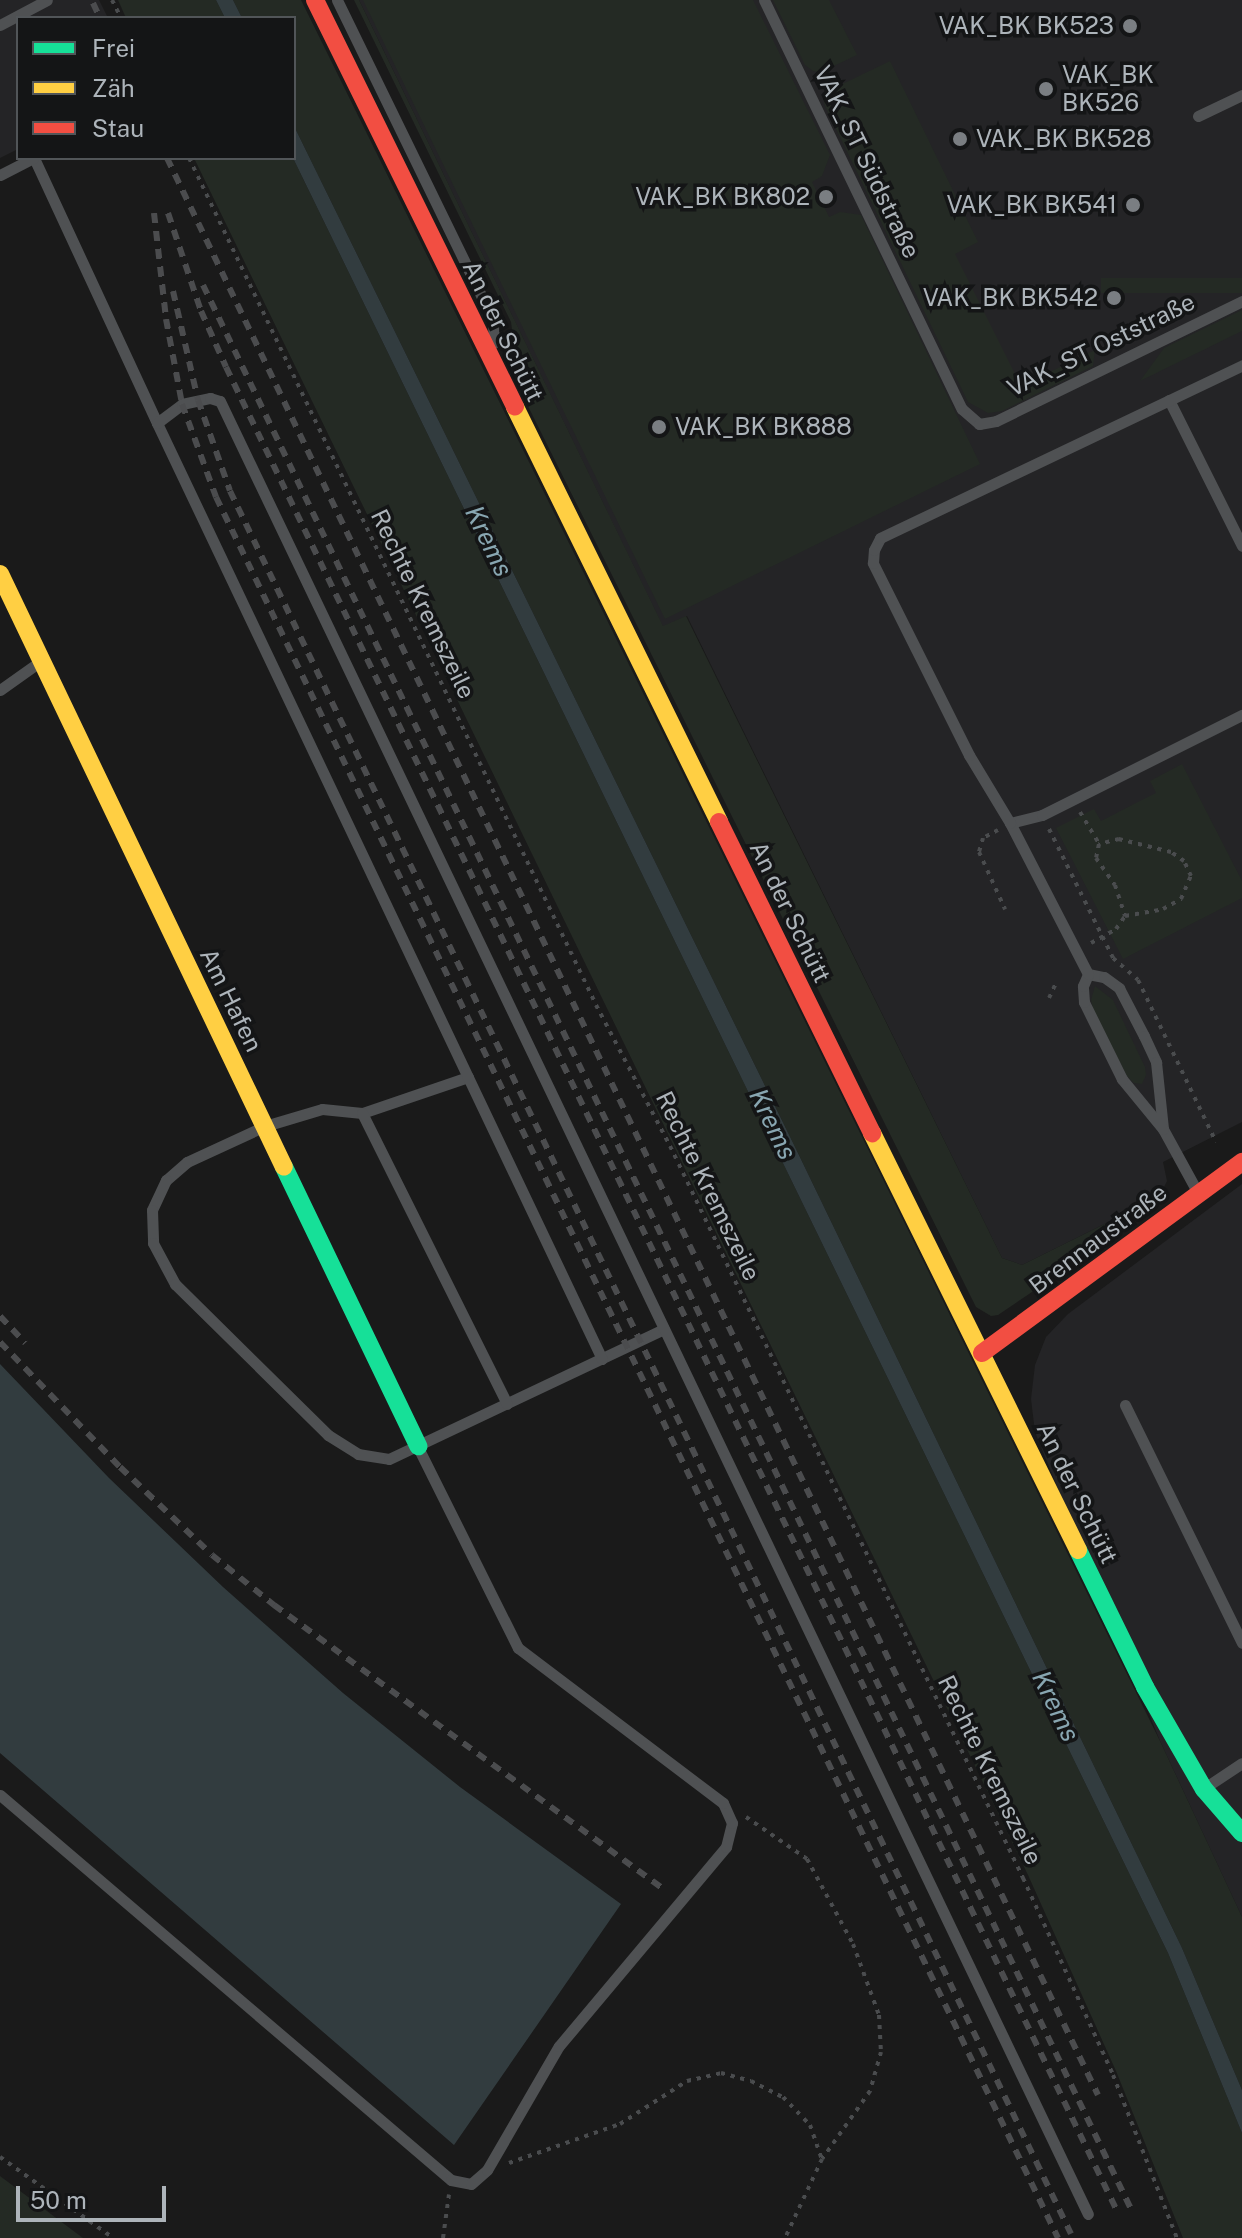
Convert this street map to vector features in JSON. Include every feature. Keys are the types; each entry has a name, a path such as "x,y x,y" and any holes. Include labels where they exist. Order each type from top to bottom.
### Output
{"street":[{"name":"An der Schütt","path":"315,0 1145,1687 1204,1789 1242,1833"},
{"name":"Am Hafen","path":"0,574 418,1446"},
{"name":"Brennaustraße","path":"982,1353 1242,1162"}],"lane":[{"path":"17,16 47,0"},
{"path":"337,0 493,320 495,340 489,359"},
{"name":"VAK_ST Südstraße","path":"764,0 962,409 979,424"},
{"path":"1198,116 1242,95"},
{"path":"0,175 29,160"},
{"path":"34,160 602,1359"},
{"name":"VAK_ST Oststraße","path":"979,424 996,421 1242,301"},
{"path":"1198,1193 1163,1129 1122,1079 1084,1002 1083,986 1088,974 1010,823 969,755 873,563 874,550 880,538 1242,365"},
{"path":"157,423 182,404 210,398 220,401 1088,2214"},
{"path":"1169,400 1242,546"},
{"path":"0,690 41,660"},
{"path":"1010,823 1042,815 1242,715"},
{"path":"1088,974 1104,977 1119,988 1156,1062 1163,1129"},
{"path":"468,1077 362,1113 322,1109 265,1126 187,1162 166,1180 152,1210 153,1243 175,1284 328,1435 358,1454 389,1459 664,1329"},
{"path":"362,1113 507,1404"},
{"path":"1125,1405 1242,1643"},
{"path":"0,1795 451,2180 471,2184 487,2170 559,2046 726,1847 732,1823 723,1803 518,1648 418,1446"},
{"path":"1204,1789 1242,1763"}],"path":[{"name":"Rechte Kremszeile","path":"190,160 596,1005 670,1146 1023,1878 1113,2075 1177,2238"},
{"path":"1072,800 1099,844 1096,858 1115,885 1125,916"},
{"path":"1005,909 979,852 983,838 1010,823"},
{"path":"1091,943 1116,929 1125,916 1163,909 1181,899 1190,885 1190,868 1171,852 1119,839 1099,844"},
{"path":"1049,998 1056,983"},
{"path":"723,1803 807,1859 853,1944 879,2015 881,2052 870,2091 822,2159 785,2238"},
{"path":"487,2170 620,2124 687,2081 721,2073 751,2081 783,2097 810,2125 822,2159"},
{"path":"0,2157 113,2238"},
{"path":"443,2238 451,2180"}],"shaded area":[{"path":"0,0 99,0 107,16 16,16 16,150 0,158"},
{"path":"118,0 216,0 224,16 125,16"},
{"path":"233,0 301,0 1160,1741 1242,1917 1242,2090 1182,1948 796,1149 296,130 296,16 241,16"},
{"path":"354,0 359,0 663,626 686,616 1002,1258 1022,1265 1159,1197 1139,1215 1140,1219 998,1315 991,1316 976,1307 512,374 514,345 511,322"},
{"path":"359,0 1242,0 1242,1122 1163,1162 1167,1181 1159,1197 1022,1265 1002,1258 687,616 663,627"},
{"path":"363,0 753,0 830,155 822,176 812,182 829,217 840,212 861,215 980,464 665,619"},
{"path":"773,0 829,0 857,55 821,72 813,71 805,65"},
{"path":"890,61 978,242 955,254 1021,386 1095,350 1093,366 1002,411 988,413 968,402 825,106 823,98 828,91"},
{"path":"195,160 294,160 1168,1953 1242,2133 1242,2238 1183,2238 1116,2071 1028,1875"},
{"path":"1101,278 1242,278 1242,293 1101,293"},
{"path":"1242,310 1242,331 1140,381 1164,348"},
{"path":"1182,764 1242,881 1242,898 1123,959 1056,828 1094,809 1101,821 1156,793 1150,781"},
{"path":"1095,986 1113,1000 1145,1067 1142,1084 1134,1083 1127,1076 1093,1009 1091,1000"},
{"path":"1242,1184 1242,1917 1160,1741 1035,1432 1031,1399 1035,1365 1046,1337 1068,1314"},
{"path":"0,2176 83,2238 0,2238"}],"water":[{"path":"216,0 233,0 241,16 224,16"},
{"name":"Krems","path":"296,130 796,1149 1182,1948 1242,2090 1242,2133 1168,1953 294,160"},
{"path":"0,1364 109,1478 223,1587 343,1693 460,1787 621,1904 454,2145 0,1753"}],"railway":[{"path":"93,3 99,16"},
{"path":"168,160 1098,2095"},
{"path":"154,213 166,319 182,404 216,497 1058,2238"},
{"path":"168,213 201,311 226,367 1118,2213"},
{"path":"203,285 1130,2207"},
{"path":"173,291 198,400 230,491 1071,2234"},
{"path":"0,1316 25,1343"},
{"path":"0,1342 120,1467 212,1555 274,1605 666,1891"}],"traffic: fast":[{"path":"284,1167 418,1446"},
{"path":"1078,1550 1145,1687 1204,1789 1242,1833"}],"traffic: slow":[{"path":"515,407 719,822"},
{"path":"0,574 284,1167"},
{"path":"872,1133 1078,1550"}],"traffic: jam":[{"path":"315,0 515,407"},
{"path":"719,822 872,1133"},
{"path":"982,1353 1242,1162"}],"place":[{"name":"VAK_BK BK523","path":"1130,26"},
{"name":"VAK_BK BK526","path":"1046,89"},
{"name":"VAK_BK BK528","path":"960,139"},
{"name":"VAK_BK BK802","path":"826,197"},
{"name":"VAK_BK BK541","path":"1133,205"},
{"name":"VAK_BK BK542","path":"1114,298"},
{"name":"VAK_BK BK888","path":"659,427"}]}
